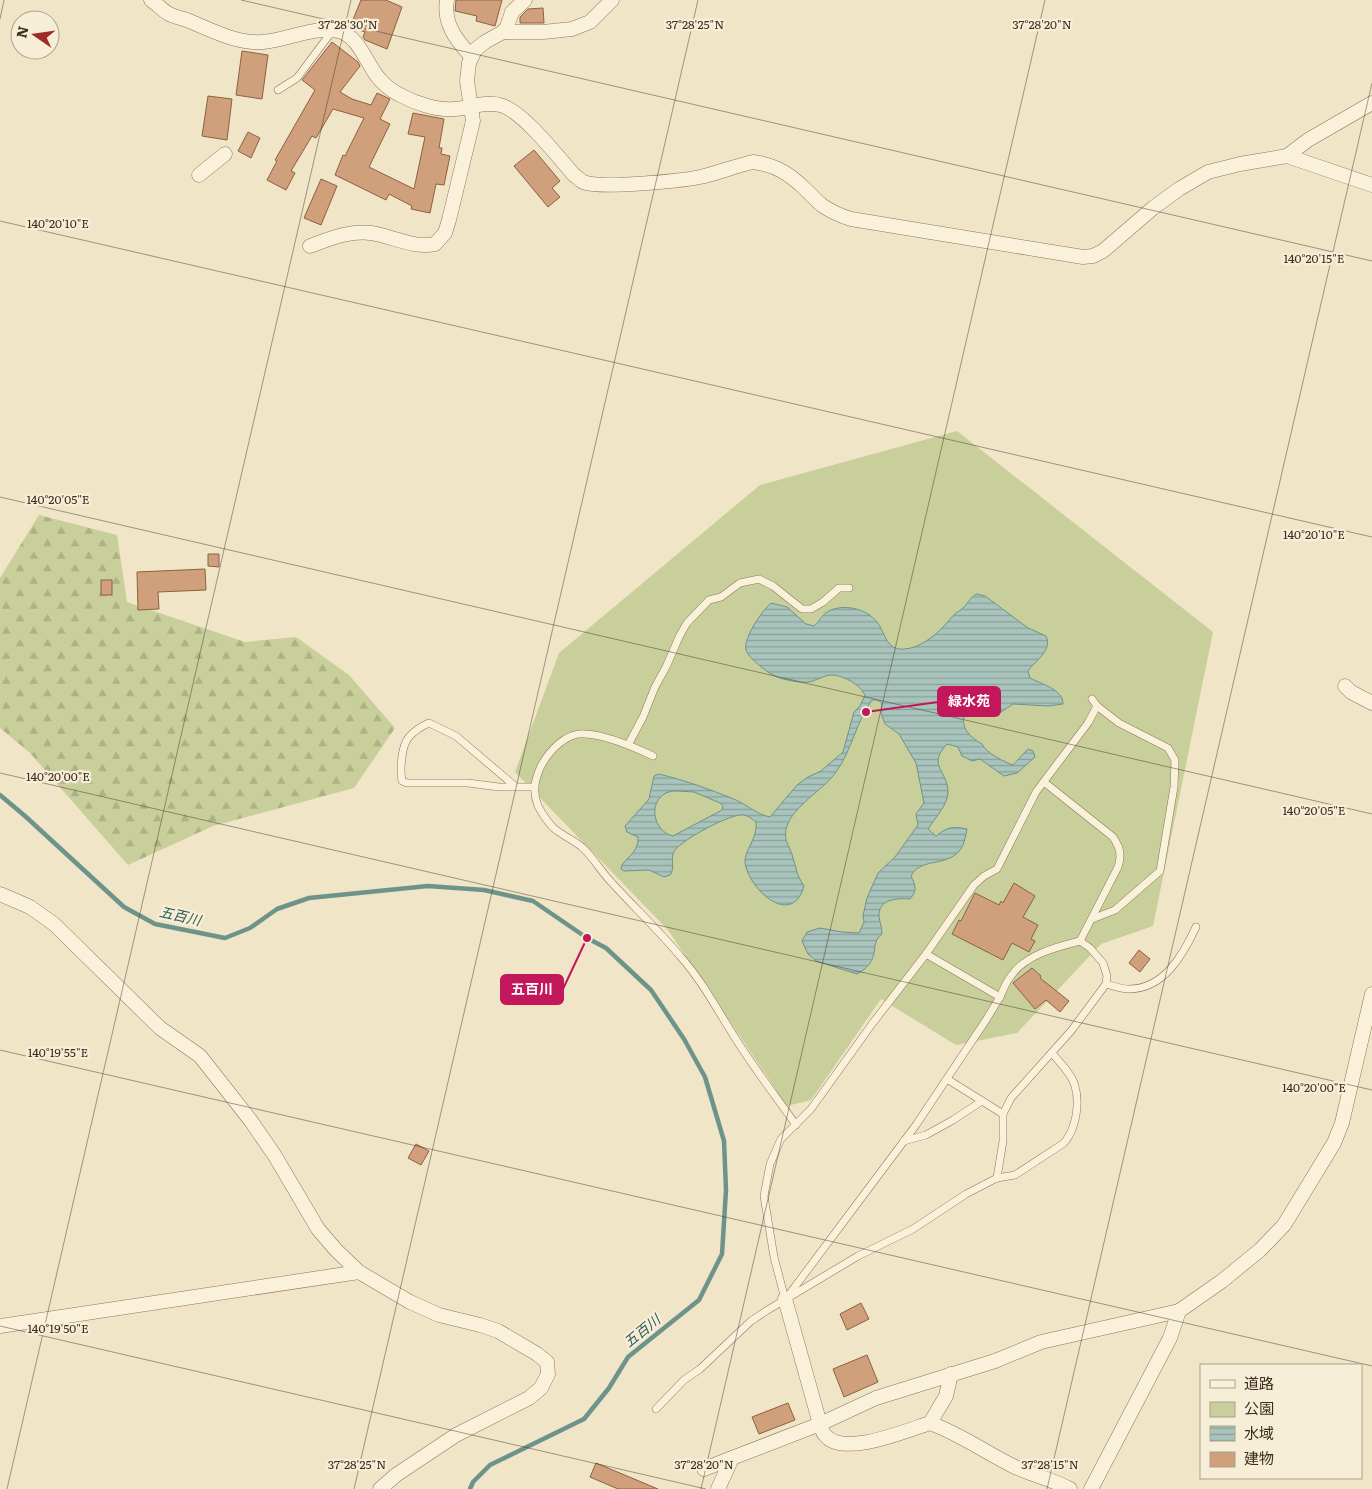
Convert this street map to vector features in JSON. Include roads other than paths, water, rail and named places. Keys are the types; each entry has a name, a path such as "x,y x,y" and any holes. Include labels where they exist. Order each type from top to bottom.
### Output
{"street":[{"path":"151,0 168,14 218,33 250,41 264,42 318,30 333,30 347,34 354,41 377,77 399,95 442,108 454,109 500,104 516,113 582,181 592,184 605,185 699,177 753,162 761,163 784,170 822,205 851,219 1083,257 1093,256 1103,251 1159,204 1179,189 1208,172 1287,156 1308,140 1372,103"},
{"path":"446,0 449,25 454,35 471,56"},
{"path":"310,246 348,234 360,233 371,233 424,245 436,244 445,233 449,220 473,121 467,81 471,56 484,42 503,32 507,27 512,12 525,0"},
{"path":"503,32 543,32 572,29 590,22 607,2"},
{"path":"199,175 225,154"},
{"path":"1287,156 1372,185"},
{"path":"1344,686 1372,703"},
{"path":"0,894 30,907 54,924 160,1028 200,1056 251,1121 284,1170 318,1229 359,1272 410,1302 438,1315 498,1331 547,1362 548,1374 541,1388 529,1398 456,1435 396,1475 380,1489"},
{"path":"704,1469 820,1424 876,1398 994,1361 1040,1342 1179,1312 1222,1281 1260,1250 1284,1226 1302,1197 1340,1132 1372,994"},
{"path":"0,1326 359,1272"},
{"path":"785,1299 820,1424 824,1435 829,1439 850,1445 867,1443 930,1423 961,1436 1014,1466 1054,1480 1070,1489"},
{"path":"1091,1489 1170,1338 1179,1312"},
{"path":"930,1423 946,1396 951,1374"},
{"path":"718,1489 732,1458"}],"lane":[{"path":"278,90 297,78 333,30"},
{"path":"628,745 680,635 687,623 709,600 721,597 740,583 759,579 773,586 802,609 811,609 823,602 839,588 849,588"},
{"path":"1092,699 1097,706 1120,723 1168,748 1175,760 1174,786 1160,871 1115,910 1092,919"},
{"path":"785,1299 774,1257 764,1196 770,1164 782,1140 811,1110 974,886 984,876 996,869 1036,792 1088,723 1097,706"},
{"path":"516,787 456,736 429,723 421,726 407,738 400,769 402,781 407,783 468,783 499,787 516,787 534,787"},
{"path":"653,756 628,745 584,733 573,736 550,751 542,764 534,787 536,799 547,820 558,832 584,848 612,884 640,911 682,958 702,984 740,1045 796,1125"},
{"path":"785,1299 904,1141 986,1020 1011,975 1034,956 1080,942 1118,868 1122,856 1120,848 1113,837 1044,782"},
{"path":"1106,984 1129,989 1142,987 1164,976 1180,957 1196,926"},
{"path":"997,1178 1003,1141 1004,1114 1011,1098 1052,1054 1091,1006 1106,984 1107,976 1103,963 1090,948 1080,942"},
{"path":"926,954 1000,997"},
{"path":"656,1409 672,1391 700,1369 751,1322 785,1299 858,1256 912,1229 966,1194 997,1178 1015,1175 1056,1148 1068,1137 1075,1122 1075,1084 1064,1066 1052,1054"},
{"path":"947,1079 1004,1114"},
{"path":"904,1141 926,1135 953,1120 982,1100"}],"water":[{"path":"977,594 985,596 1028,628 1046,636 1048,641 1045,651 1028,671 1030,678 1059,694 1063,704 1048,706 1013,704 995,716 982,711 968,709 964,720 966,729 972,737 991,753 1013,765 1028,749 1033,751 1035,757 1017,773 1004,776 980,759 972,761 962,756 958,747 947,744 941,751 938,763 947,784 948,796 944,806 928,829 936,836 950,828 967,829 964,843 952,857 921,866 915,870 911,876 915,888 910,899 889,901 881,906 879,917 882,934 876,942 873,958 865,969 857,974 816,961 808,954 802,941 807,932 820,928 859,933 864,922 863,916 867,898 878,873 895,857 918,825 916,814 924,803 916,763 899,734 885,724 881,713 882,703 877,700 872,700 836,772 789,820 786,840 798,875 804,886 798,898 790,904 781,904 771,900 762,893 748,873 745,858 755,833 756,822 745,815 728,818 696,834 679,846 673,853 672,872 670,875 664,877 649,870 624,871 621,869 638,842 638,837 627,832 625,826 649,799 654,776 659,774 679,779 736,800 770,817 797,785 821,771 843,752 854,712 860,706 865,695 856,684 839,676 827,676 808,682 792,681 773,675 755,661 746,650 747,639 758,618 771,603 787,607 806,624 814,626 825,613 833,609 854,608 860,610 867,613 877,622 890,644 899,649 905,649 921,644 931,637","holes":["671,791 694,792 720,803 723,806 722,810 673,836 666,833 657,823 655,817 656,803 666,793"]}],"waterway":[{"name":"五百川","path":"0,795 124,907 155,924 225,938 250,928 277,909 309,898 428,886 484,890 533,901 587,938 606,948 651,990 684,1039 705,1077 724,1141 726,1190 722,1254 699,1300 628,1357 609,1388 584,1419 490,1465 473,1482 470,1489"}],"place":[{"name":"緑水苑","path":"866,712"},
{"name":"五百川","path":"587,938"}]}
